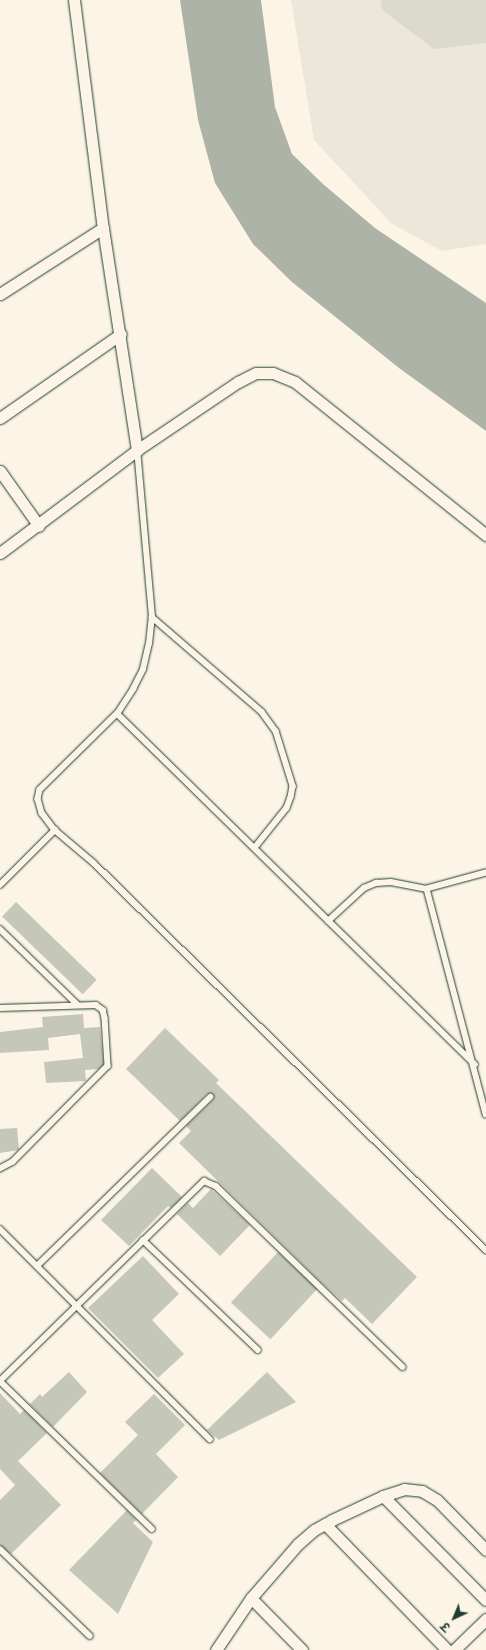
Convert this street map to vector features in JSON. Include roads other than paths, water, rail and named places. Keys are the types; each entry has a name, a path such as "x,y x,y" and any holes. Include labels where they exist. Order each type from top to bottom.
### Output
{"street":[{"path":"74,0 103,228 121,334 137,450"},
{"path":"0,294 103,228"},
{"path":"0,418 121,334"},
{"path":"0,553 39,526 137,450 238,382 256,373 273,373 295,382 486,535"},
{"path":"0,471 39,526"},
{"path":"216,1650 251,1598 298,1544 325,1524 383,1496 404,1489 422,1491 437,1500 486,1550"},
{"path":"383,1496 486,1600"},
{"path":"325,1524 447,1650"},
{"path":"251,1598 302,1650"},
{"path":"454,1650 486,1619"}],"lane":[{"path":"137,450 152,617 149,644 143,669 133,689 117,714 40,790 38,799 42,813 55,830 94,863 486,1250"},
{"path":"152,617 262,712 276,731 293,786 287,808 255,848"},
{"path":"117,714 475,1065"},
{"path":"0,885 55,830"},
{"path":"328,921 364,888 376,883 391,882 427,889 486,873"},
{"path":"427,889 475,1065 486,1114"},
{"path":"0,929 76,1004"},
{"path":"0,1008 76,1004 96,1005 103,1010 108,1066 13,1162 0,1169"},
{"path":"37,1266 210,1097"},
{"path":"152,1529 0,1381 204,1181 210,1182 403,1367"},
{"path":"0,1229 210,1439"},
{"path":"143,1240 258,1350"},
{"path":"0,1549 90,1636"}]}
